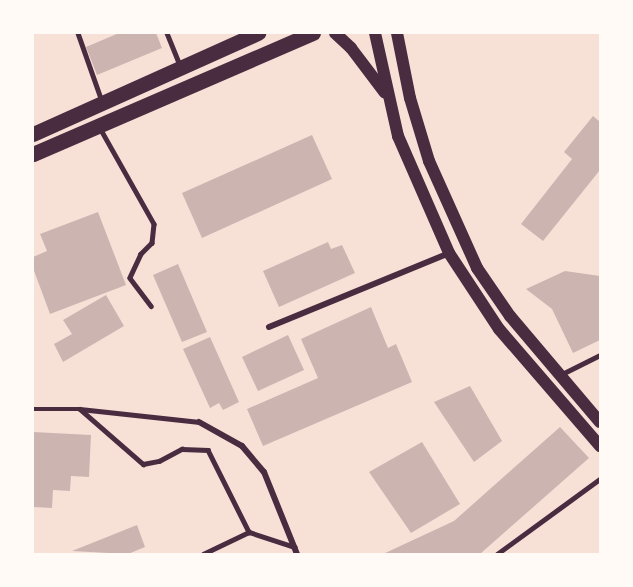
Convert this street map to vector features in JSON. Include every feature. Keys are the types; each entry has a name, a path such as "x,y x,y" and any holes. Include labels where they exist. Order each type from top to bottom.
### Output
{"main road":[{"path":"33,134 258,33"},
{"path":"33,154 313,33"},
{"path":"335,33 351,48 388,99"},
{"path":"375,33 398,136 449,253 499,329 600,446"},
{"path":"397,33 418,130 452,216 490,289 600,422"}],"street":[{"path":"269,327 449,253"},
{"path":"199,422 242,447 264,471 296,551"}],"lane":[{"path":"78,33 103,103"},
{"path":"167,33 181,68"},
{"path":"98,126 154,224 152,243 141,254 130,278 152,306"},
{"path":"559,375 600,355"},
{"path":"33,409 80,409 199,422"},
{"path":"80,409 143,464 159,461 182,449 208,450 249,532 296,551"},
{"path":"497,554 600,478"},
{"path":"203,554 249,532"}],"building":[{"path":"119,33 156,33 162,48 97,75 86,47"},
{"path":"593,116 600,122 600,170 543,241 521,224 572,159 564,152"},
{"path":"312,135 332,179 202,238 182,193"},
{"path":"98,212 126,285 50,314 33,268 33,257 47,251 40,234"},
{"path":"328,242 331,249 342,245 355,273 279,307 263,271"},
{"path":"178,264 207,332 182,342 153,275"},
{"path":"565,271 600,276 600,340 573,353 552,309 526,289"},
{"path":"106,295 124,326 63,362 54,344 72,334 63,320"},
{"path":"371,307 388,348 396,344 412,382 263,446 247,409 318,378 301,339"},
{"path":"288,335 304,370 258,391 242,357"},
{"path":"210,337 239,402 223,410 219,403 210,408 183,349"},
{"path":"470,386 502,441 474,462 434,402"},
{"path":"560,427 589,458 480,554 383,554 454,521"},
{"path":"33,432 91,435 89,477 71,476 70,491 53,490 52,508 33,507"},
{"path":"422,442 460,504 411,533 369,472"},
{"path":"137,525 145,547 128,554 72,551"}]}
